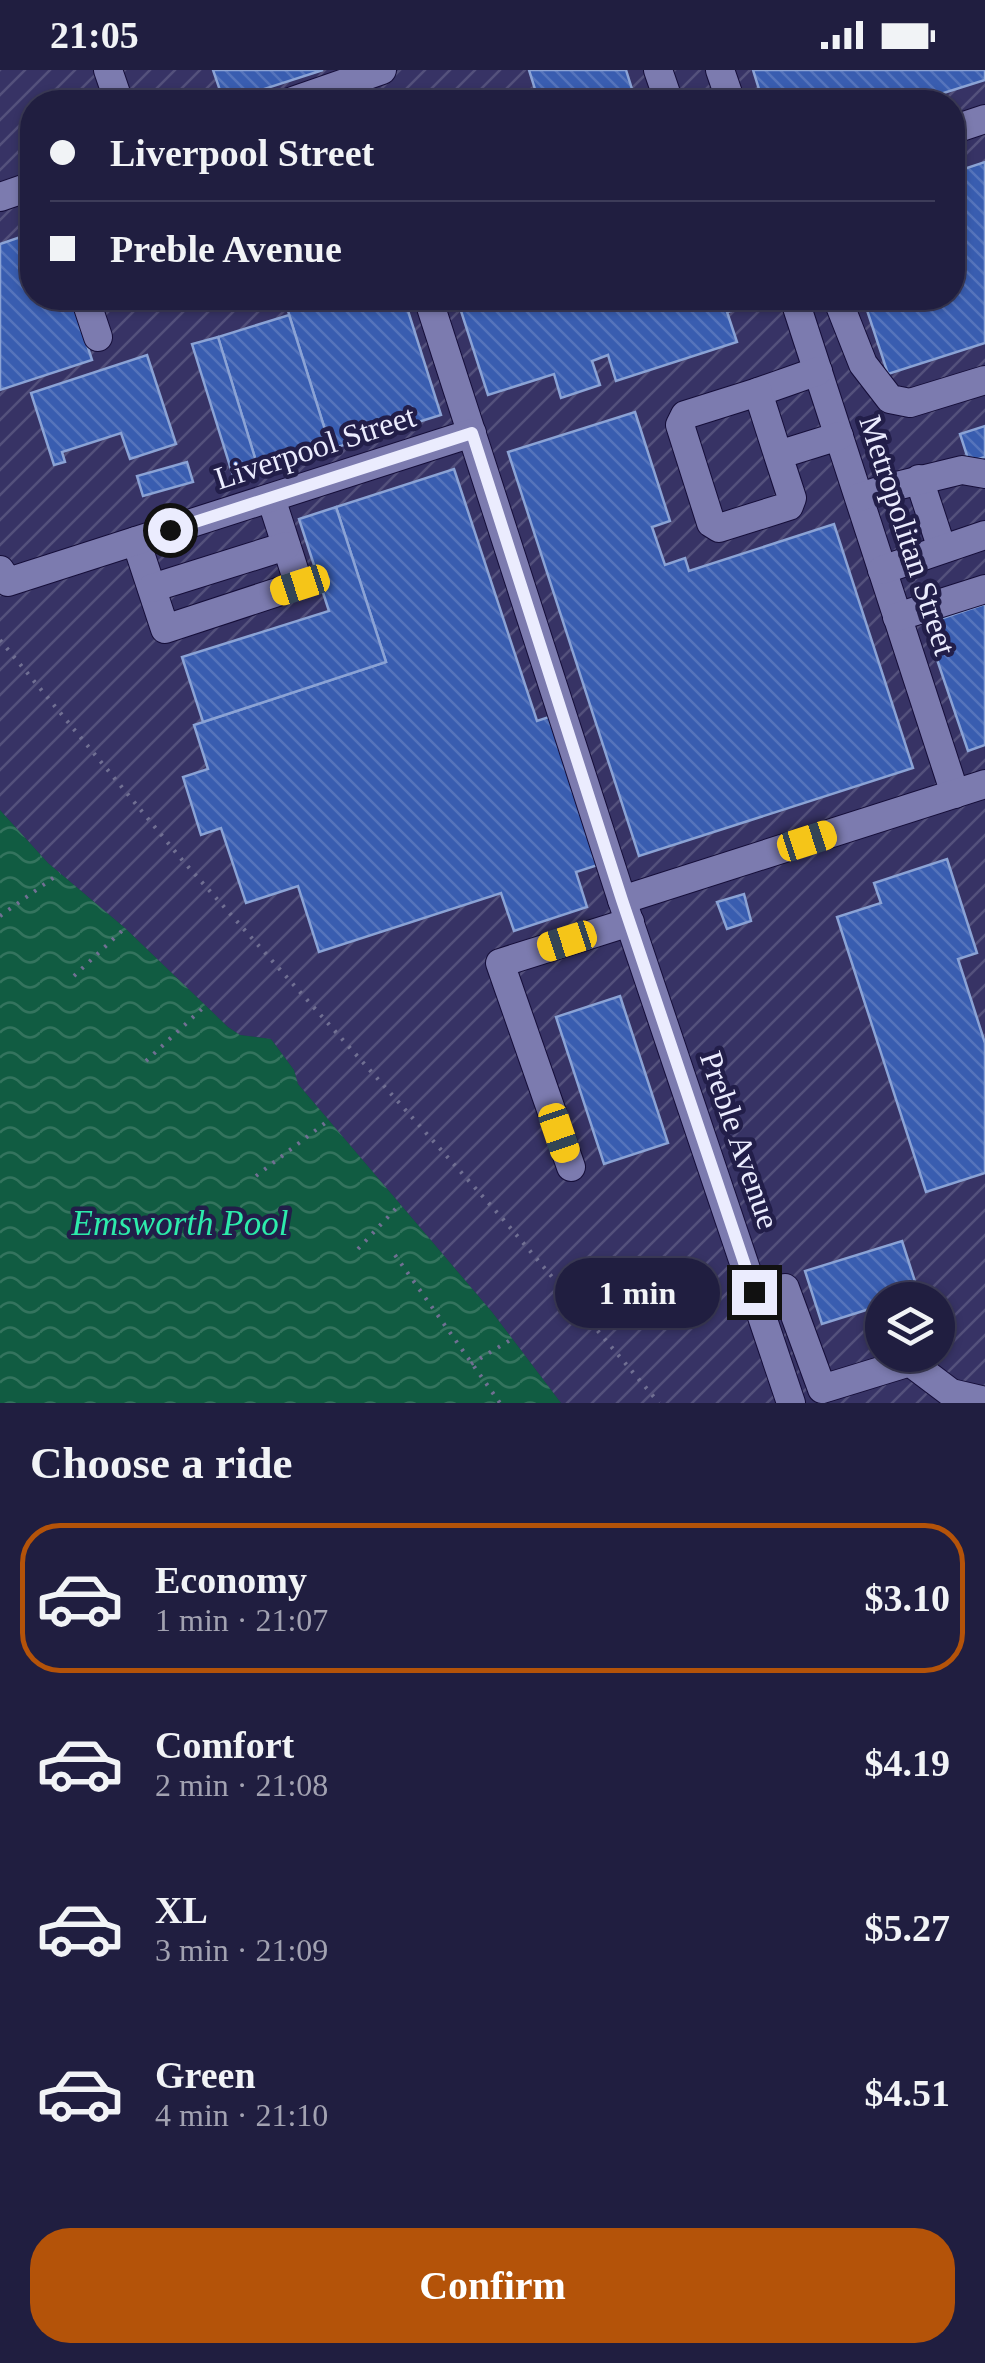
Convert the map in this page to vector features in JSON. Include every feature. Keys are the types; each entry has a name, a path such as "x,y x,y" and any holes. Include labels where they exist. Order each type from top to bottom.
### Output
{"street":[{"path":"331,90 365,80"},
{"path":"90,310 98,337"},
{"name":"Preble Avenue","path":"432,310 626,911 791,1403"},
{"name":"Metropolitan Street","path":"798,310 955,794"},
{"path":"842,310 863,364 890,398 910,403 985,380"},
{"path":"758,392 792,498 789,506 719,528 712,523 680,424 684,415 818,371"},
{"name":"Liverpool Street","path":"4,576 136,541 472,433"},
{"path":"778,455 839,436"},
{"path":"860,497 962,470 985,474"},
{"path":"919,480 942,549"},
{"path":"136,541 165,629 300,585 271,498"},
{"path":"882,570 985,536"},
{"path":"152,588 286,546"},
{"path":"898,617 985,589"},
{"path":"571,1167 500,963 626,911 985,784"},
{"path":"786,1288 822,1388 868,1372"},
{"path":"926,1372 952,1393 985,1401"}],"path":[{"path":"0,640 183,861 502,1218 659,1403"},
{"path":"0,916 60,874"},
{"path":"74,976 125,928"},
{"path":"146,1061 205,1006"},
{"path":"256,1176 329,1120"},
{"path":"358,1249 401,1204"},
{"path":"395,1255 500,1403"},
{"path":"471,1364 512,1338"}],"shaded area":[{"path":"0,70 985,70 985,1403 561,1403 492,1312 298,1084 294,1070 271,1039 240,1035 228,1027 125,928 48,863 0,810"}],"water":[{"name":"Emsworth Pool","path":"0,810 48,863 125,928 228,1027 240,1035 271,1039 294,1070 298,1084 492,1312 561,1403 0,1403"}],"building":[{"path":"213,70 323,70 261,90 220,90"},
{"path":"529,70 626,70 632,90 535,90"},
{"path":"753,70 985,70 985,80 953,90 759,90"},
{"path":"985,162 985,343 888,374 867,310 965,310 965,169"},
{"path":"20,237 20,310 76,310 92,360 0,390 0,244"},
{"path":"288,310 408,310 441,415 331,449"},
{"path":"735,310 727,312 737,342 616,381 608,355 592,361 600,385 561,398 554,374 488,395 461,311"},
{"path":"289,315 331,449 259,471 218,337"},
{"path":"218,337 259,471 234,479 192,344"},
{"path":"147,355 176,444 130,459 121,433 62,452 65,462 54,465 31,393"},
{"path":"635,412 670,521 652,527 665,565 685,558 689,571 834,524 913,768 639,856 508,452"},
{"path":"985,426 985,457 969,462 960,434"},
{"path":"187,462 193,482 143,496 137,476"},
{"path":"454,469 537,721 555,715 604,863 576,872 587,907 514,931 501,893 319,952 298,886 246,903 221,828 201,835 183,777 208,769 194,725 386,662 336,507"},
{"path":"336,507 386,662 203,722 182,657 329,611 299,519"},
{"path":"985,604 985,745 968,751 925,624"},
{"path":"947,859 977,953 958,959 985,1043 985,1173 926,1192 837,917 881,903 874,883"},
{"path":"744,894 751,921 727,929 717,902"},
{"path":"620,996 668,1143 604,1164 556,1017"},
{"path":"902,1241 915,1282 865,1282 865,1310 822,1324 805,1271"}],"route":[{"path":"170,530 472,433 622,900 754,1292"}]}
